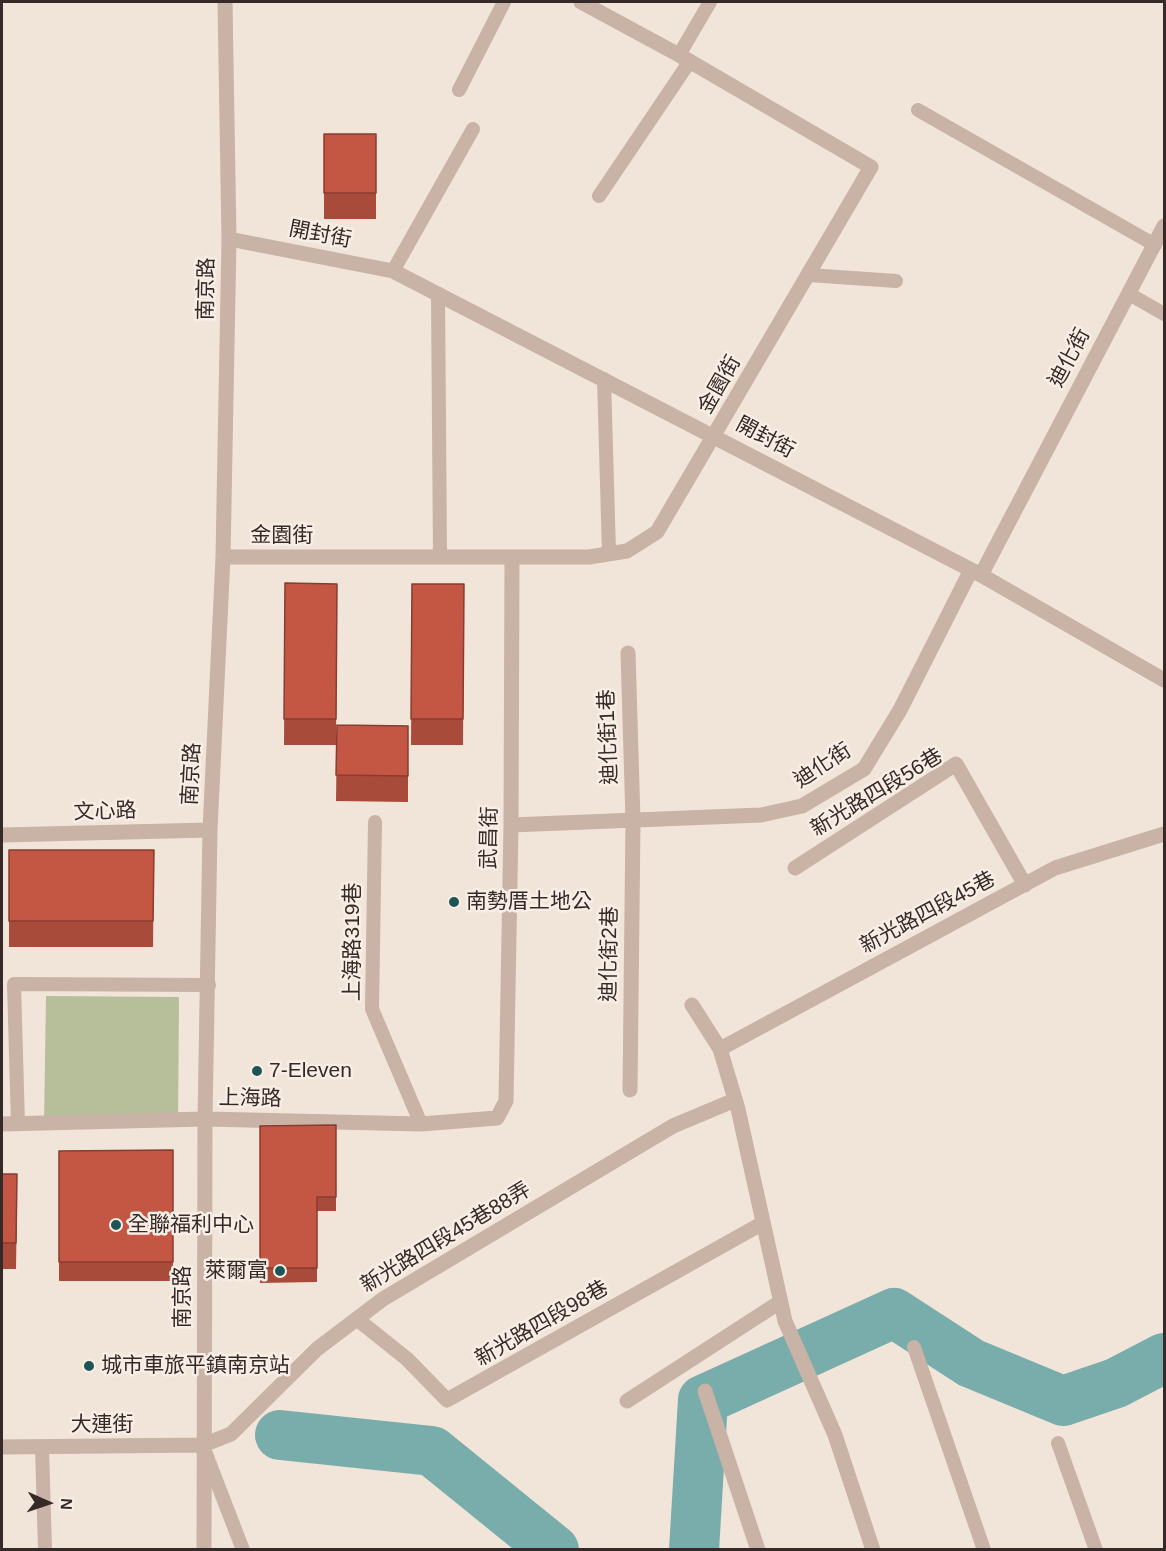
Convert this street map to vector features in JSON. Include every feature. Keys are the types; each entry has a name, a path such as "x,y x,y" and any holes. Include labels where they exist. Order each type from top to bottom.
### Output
{"street":[{"name":"南京路","path":"204,1550 205,1119 210,830 223,557 229,239 225,2"},
{"name":"金園街","path":"223,557 589,556 627,550 657,532 871,167 685,58 581,2"},
{"name":"迪化街","path":"511,825 761,815 802,806 864,769 900,710 1129,294 1164,226"},
{"name":"開封街","path":"229,239 393,271 715,435 976,572 1164,680"},
{"name":"武昌街","path":"497,1118 506,1101 511,825 512,557"},
{"name":"迪化街1巷","path":"628,653 633,820"},
{"name":"新光路四段56巷","path":"795,868 956,764 1025,885"},
{"name":"迪化街2巷","path":"630,1090 633,820"},
{"name":"文心路","path":"2,836 210,830"},
{"name":"新光路四段45巷","path":"720,1048 1055,868 1164,834"},
{"path":"692,1005 720,1048 735,1100 785,1321 835,1435 873,1550"},
{"name":"新光路四段45巷88弄","path":"203,1445 231,1434 317,1349 383,1299 673,1126 735,1100"},
{"name":"上海路","path":"2,1124 205,1119 421,1124 497,1118"},
{"name":"新光路四段98巷","path":"357,1319 407,1359 447,1401 763,1223"},
{"path":"627,1401 780,1302"},
{"path":"705,1391 758,1550"},
{"name":"大連街","path":"2,1447 203,1445"}],"lane":[{"path":"459,90 504,2"},
{"path":"599,196 685,58 710,2"},
{"path":"918,110 1155,245"},
{"path":"393,271 473,129"},
{"path":"809,275 896,280"},
{"path":"438,294 440,557"},
{"path":"1129,294 1164,314"},
{"path":"604,379 609,553"},
{"name":"上海路319巷","path":"375,822 372,1009 421,1124"},
{"path":"18,1124 14,984 209,985"},
{"path":"914,1347 984,1550"},
{"path":"1058,1443 1096,1550"},
{"path":"203,1445 243,1550"},
{"path":"42,1447 45,1550"}],"green space":[{"path":"46,996 179,997 178,1125 44,1124"}],"building":[{"path":"324,134 376,134 376,193 324,193"},
{"path":"285,583 337,584 336,719 284,719"},
{"path":"412,584 464,584 463,719 411,719"},
{"path":"337,725 408,726 408,776 336,775"},
{"path":"9,850 154,850 153,921 9,921"},
{"path":"336,1125 336,1197 317,1197 317,1268 260,1268 260,1126"},
{"name":"全聯福利中心","path":"173,1150 173,1262 59,1262 59,1151"},
{"path":"2,1174 17,1174 16,1243 2,1243"}],"waterway":[{"path":"694,1550 703,1400 894,1313 971,1363 1063,1401 1116,1383 1164,1358"},
{"path":"280,1435 432,1451 554,1550"}],"place":[{"name":"南勢厝土地公","path":"454,902"},
{"name":"7-Eleven","path":"257,1071"},
{"name":"全聯福利中心","path":"116,1225"},
{"name":"萊爾富","path":"280,1271"},
{"name":"城市車旅平鎮南京站","path":"89,1366"}]}
